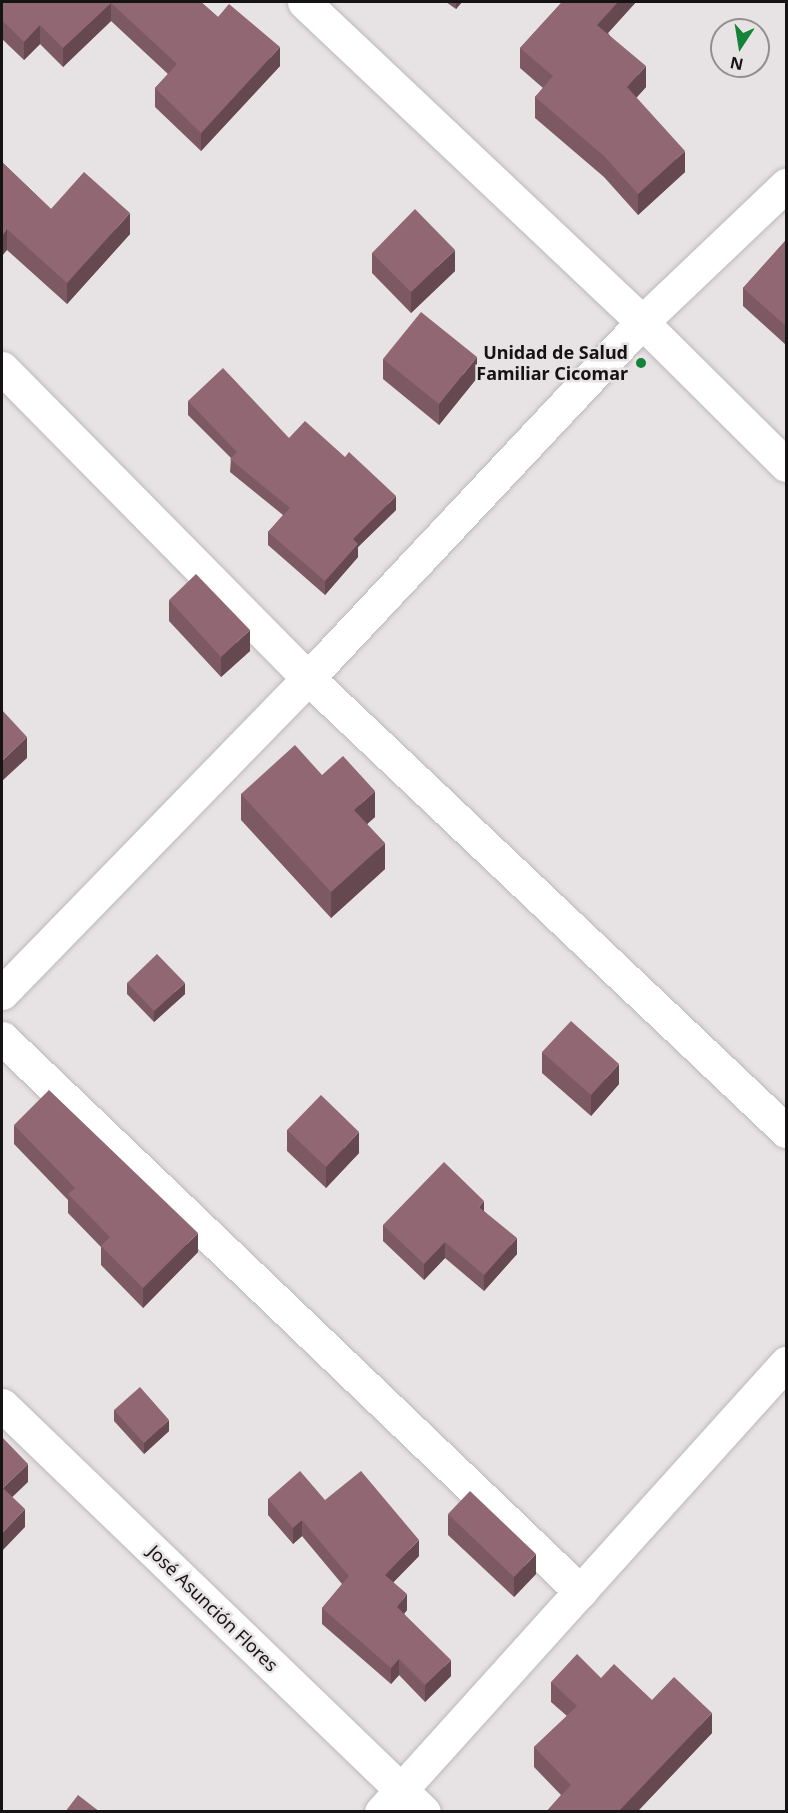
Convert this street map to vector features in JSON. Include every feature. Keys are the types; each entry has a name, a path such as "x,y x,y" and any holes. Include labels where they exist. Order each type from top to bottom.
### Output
{"street":[{"path":"304,2 642,322 786,465"},
{"path":"2,993 308,678 642,322 786,185"},
{"path":"2,368 308,678 786,1131"},
{"path":"2,1038 581,1592"},
{"path":"402,1804 581,1592 786,1363"},
{"name":"José Asunción Flores","path":"2,1405 402,1804"}],"building":[{"path":"2,2 201,2 218,17 229,4 280,47 201,133 155,88 177,64 111,3 63,48 40,25 24,42 2,20"},
{"path":"562,2 618,2 597,25 646,66 627,87 685,151 638,194 604,156 535,97 553,76 520,48"},
{"path":"2,162 51,209 84,172 130,213 67,283 7,229 2,235"},
{"path":"415,209 455,250 411,292 372,253"},
{"path":"786,240 786,326 743,288"},
{"path":"421,312 477,357 439,404 383,359"},
{"path":"223,368 289,438 305,421 345,457 349,452 396,496 353,539 358,544 325,581 268,532 290,508 230,459 237,452 188,401"},
{"path":"196,574 250,630 221,657 169,600"},
{"path":"2,710 27,737 2,761"},
{"path":"295,745 322,775 343,756 375,791 354,810 385,843 331,892 241,794"},
{"path":"157,954 185,983 154,1011 127,983"},
{"path":"571,1021 619,1064 591,1095 542,1052"},
{"path":"49,1090 198,1233 143,1288 101,1246 110,1237 68,1194 75,1188 14,1125"},
{"path":"321,1095 359,1132 326,1167 287,1130"},
{"path":"444,1162 484,1201 479,1207 517,1238 484,1275 445,1242 424,1264 383,1225"},
{"path":"140,1387 169,1420 144,1443 114,1410"},
{"path":"2,1437 28,1464 3,1488 25,1509 2,1533"},
{"path":"300,1471 325,1500 361,1471 419,1540 385,1575 407,1594 397,1607 451,1660 425,1685 399,1659 391,1668 322,1608 349,1576 302,1520 293,1528 268,1499"},
{"path":"470,1491 536,1554 514,1577 448,1514"},
{"path":"577,1654 601,1678 614,1664 652,1700 674,1677 712,1713 618,1812 546,1812 571,1785 534,1747 577,1706 551,1682"},
{"path":"78,1795 100,1812 65,1812"}],"place":[{"name":"Unidad de Salud Familiar Cicomar","path":"641,363"}]}
